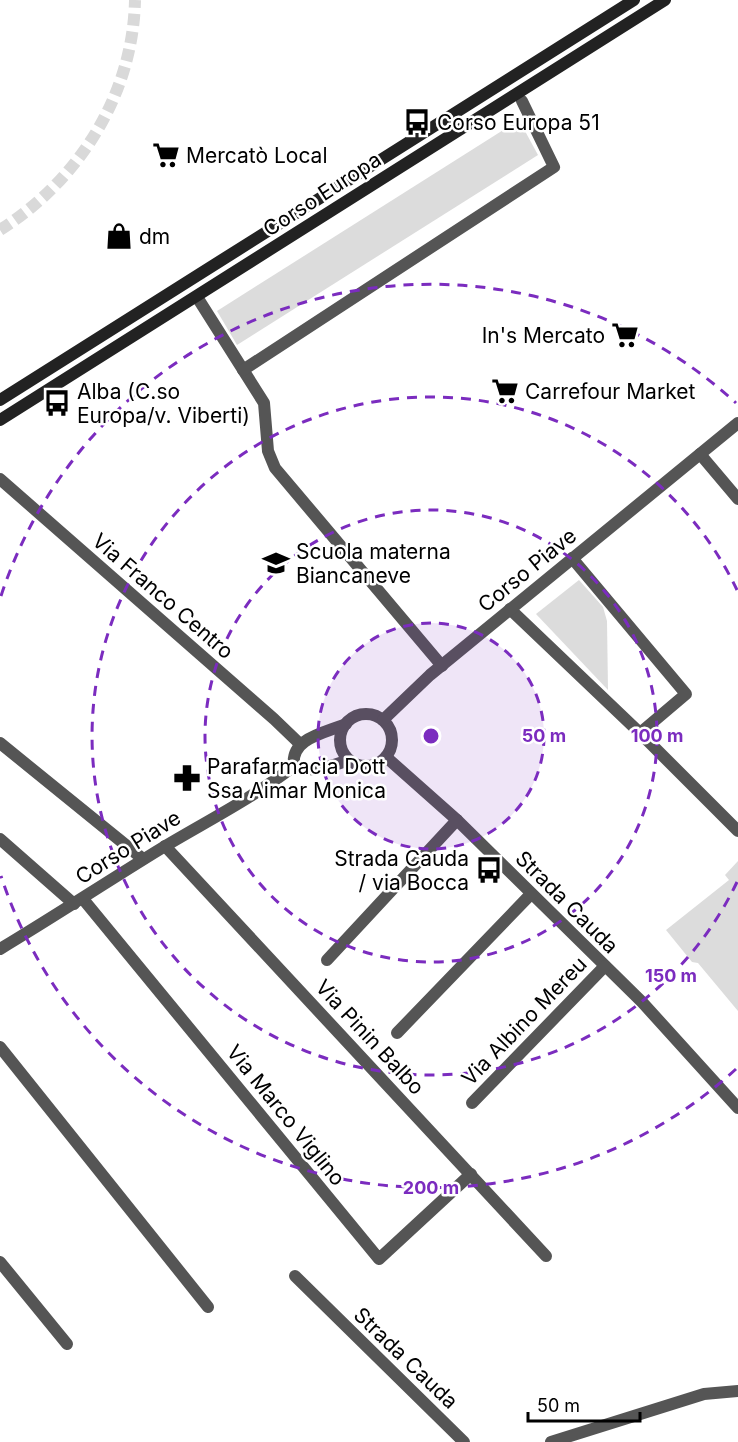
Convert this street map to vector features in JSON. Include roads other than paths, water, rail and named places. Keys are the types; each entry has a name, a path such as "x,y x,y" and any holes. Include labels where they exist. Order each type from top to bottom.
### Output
{"main road":[{"name":"Corso Europa","path":"0,400 634,0"},
{"name":"Corso Europa","path":"0,420 665,0"}],"street":[{"path":"243,370 554,166 522,102"},
{"path":"197,297 264,403 268,451 275,468 442,666"},
{"name":"Corso Piave","path":"383,720 442,666 510,609 738,423"},
{"path":"700,454 738,499"},
{"name":"Via Franco Centro","path":"0,479 300,744"},
{"path":"572,558 686,694 640,733"},
{"path":"510,609 640,733 738,831"},
{"path":"346,724 341,733 340,743 342,753 349,760 358,765 368,766 378,764 386,757 391,748 392,738 389,728 383,720 363,714 300,744 293,756 294,766 303,770 313,770 349,760"},
{"path":"0,743 143,860"},
{"name":"Strada Cauda","path":"386,757 457,820 642,1002 738,1108"},
{"name":"Corso Piave","path":"0,949 79,902 165,846 273,783 294,766"},
{"path":"327,960 457,820"},
{"name":"Corso Piave","path":"0,839 79,902"},
{"name":"Via Pinin Balbo","path":"165,846 546,1256"},
{"path":"397,1033 531,894"},
{"name":"Via Marco Viglino","path":"79,902 379,1258 471,1174"},
{"name":"Via Albino Mereu","path":"472,1103 604,966"},
{"path":"0,1047 208,1307"},
{"path":"0,1262 67,1344"},
{"name":"Strada Cauda","path":"295,1276 464,1442"},
{"path":"541,1442 552,1441 704,1394 738,1391"}],"tunnel":[{"path":"0,230 28,210 54,186 77,160 96,132 112,101 124,69 132,35 135,0"}],"place":[{"name":"Corso Europa 51","path":"417,122"},
{"name":"Mercatò Local","path":"166,155"},
{"name":"dm","path":"119,236"},
{"name":"In's Mercato","path":"625,335"},
{"name":"Carrefour Market","path":"505,391"},
{"name":"Alba (C.so Europa/v. Viberti)","path":"57,403"},
{"name":"Scuola materna Biancaneve","path":"276,563"},
{"name":"Parafarmacia Dott Ssa Aimar Monica","path":"187,778"},
{"name":"Strada Cauda / via Bocca","path":"489,870"}]}
